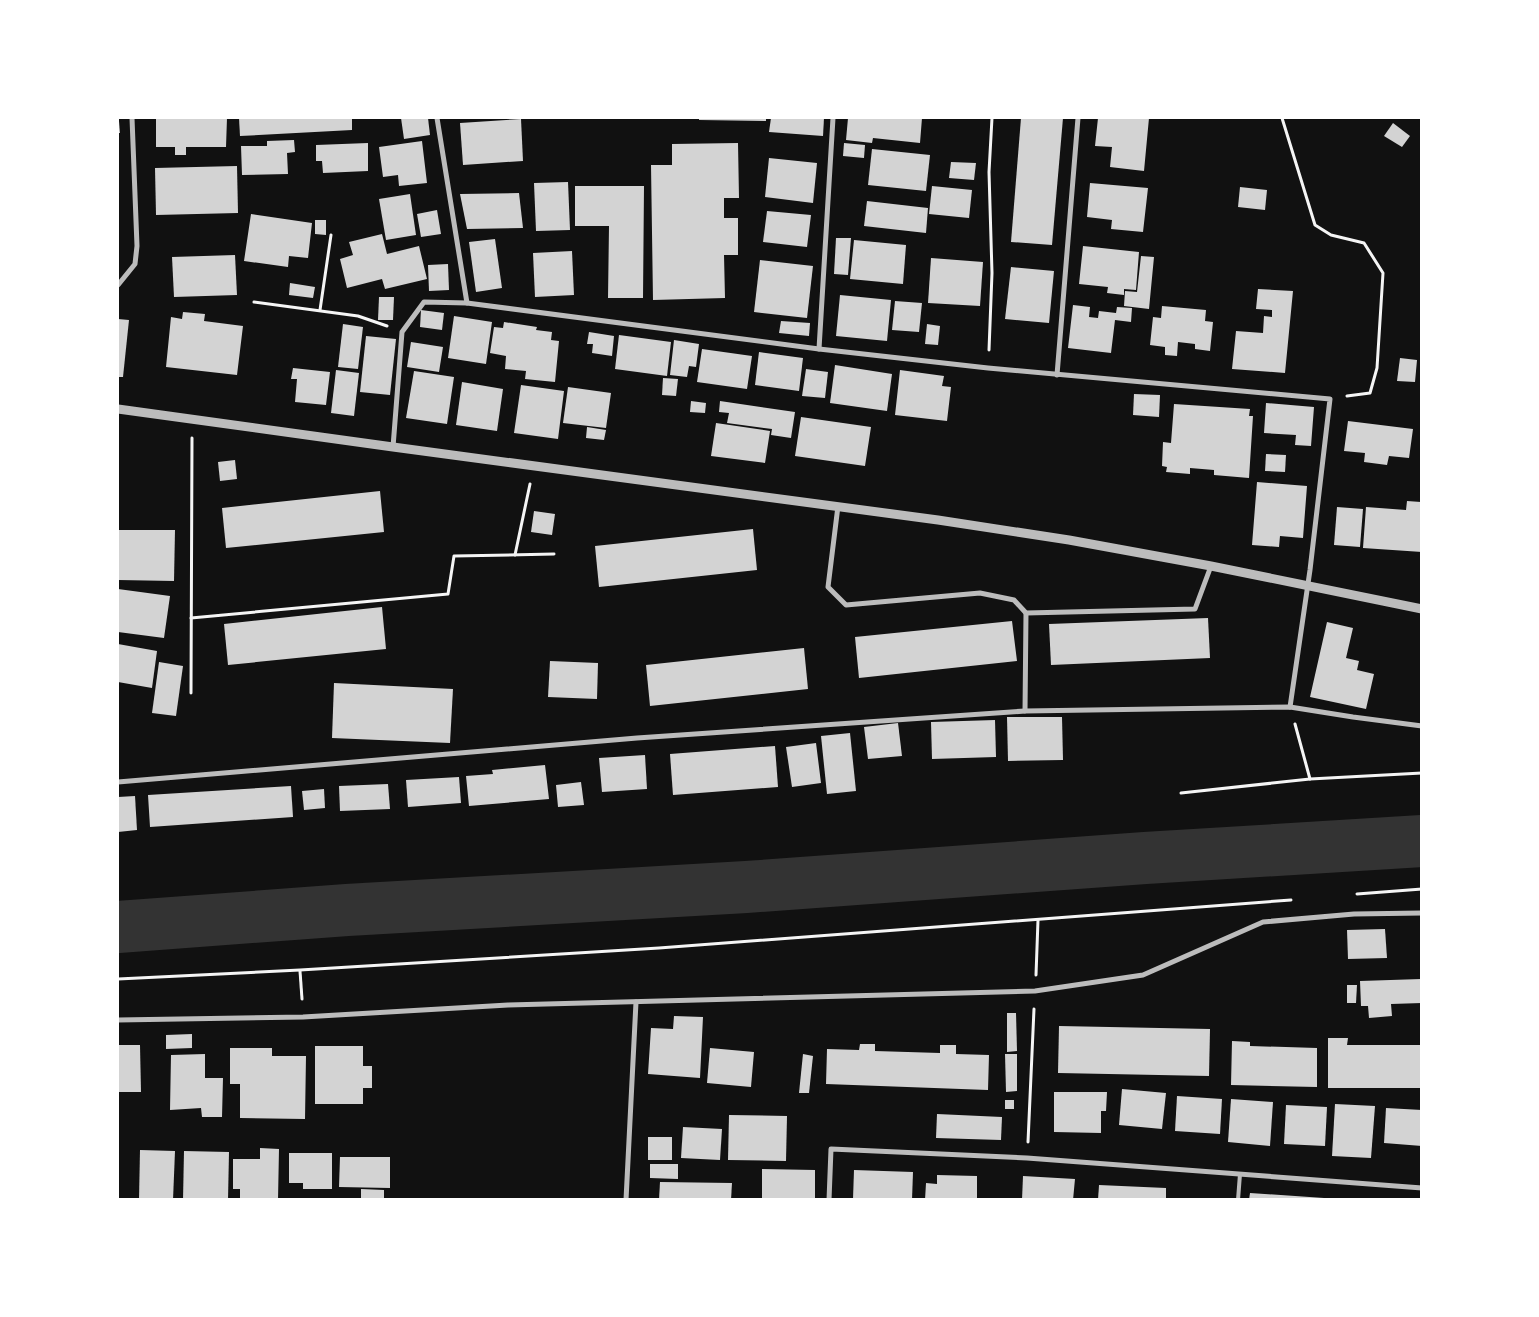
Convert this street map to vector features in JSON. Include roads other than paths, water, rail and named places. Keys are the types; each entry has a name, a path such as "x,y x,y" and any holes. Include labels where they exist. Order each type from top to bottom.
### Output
{"street":[{"path":"118,285 135,264 137,246 132,118"},
{"path":"437,118 468,303"},
{"path":"819,349 833,118"},
{"path":"1056,375 1078,118"},
{"path":"393,448 402,332 424,302 468,303 819,349 988,368 1330,399 1290,707"},
{"path":"118,409 393,448 838,506 1069,540 1210,566 1422,609"},
{"path":"838,506 828,587 846,605 980,593 1014,600 1026,613 1025,711"},
{"path":"1026,613 1196,609 1210,566"},
{"path":"118,782 637,738 1025,711 1290,707 1422,726"},
{"path":"118,1020 303,1017 508,1006 1035,991 1143,975 1264,922 1354,914 1422,913"},
{"path":"626,1200 636,1002"},
{"path":"830,1200 831,1149 1027,1158 1422,1188"}],"lane":[{"path":"1238,1200 1240,1174"}],"waterway":[{"path":"118,927 347,910 746,887 1145,858 1422,841"}]}
